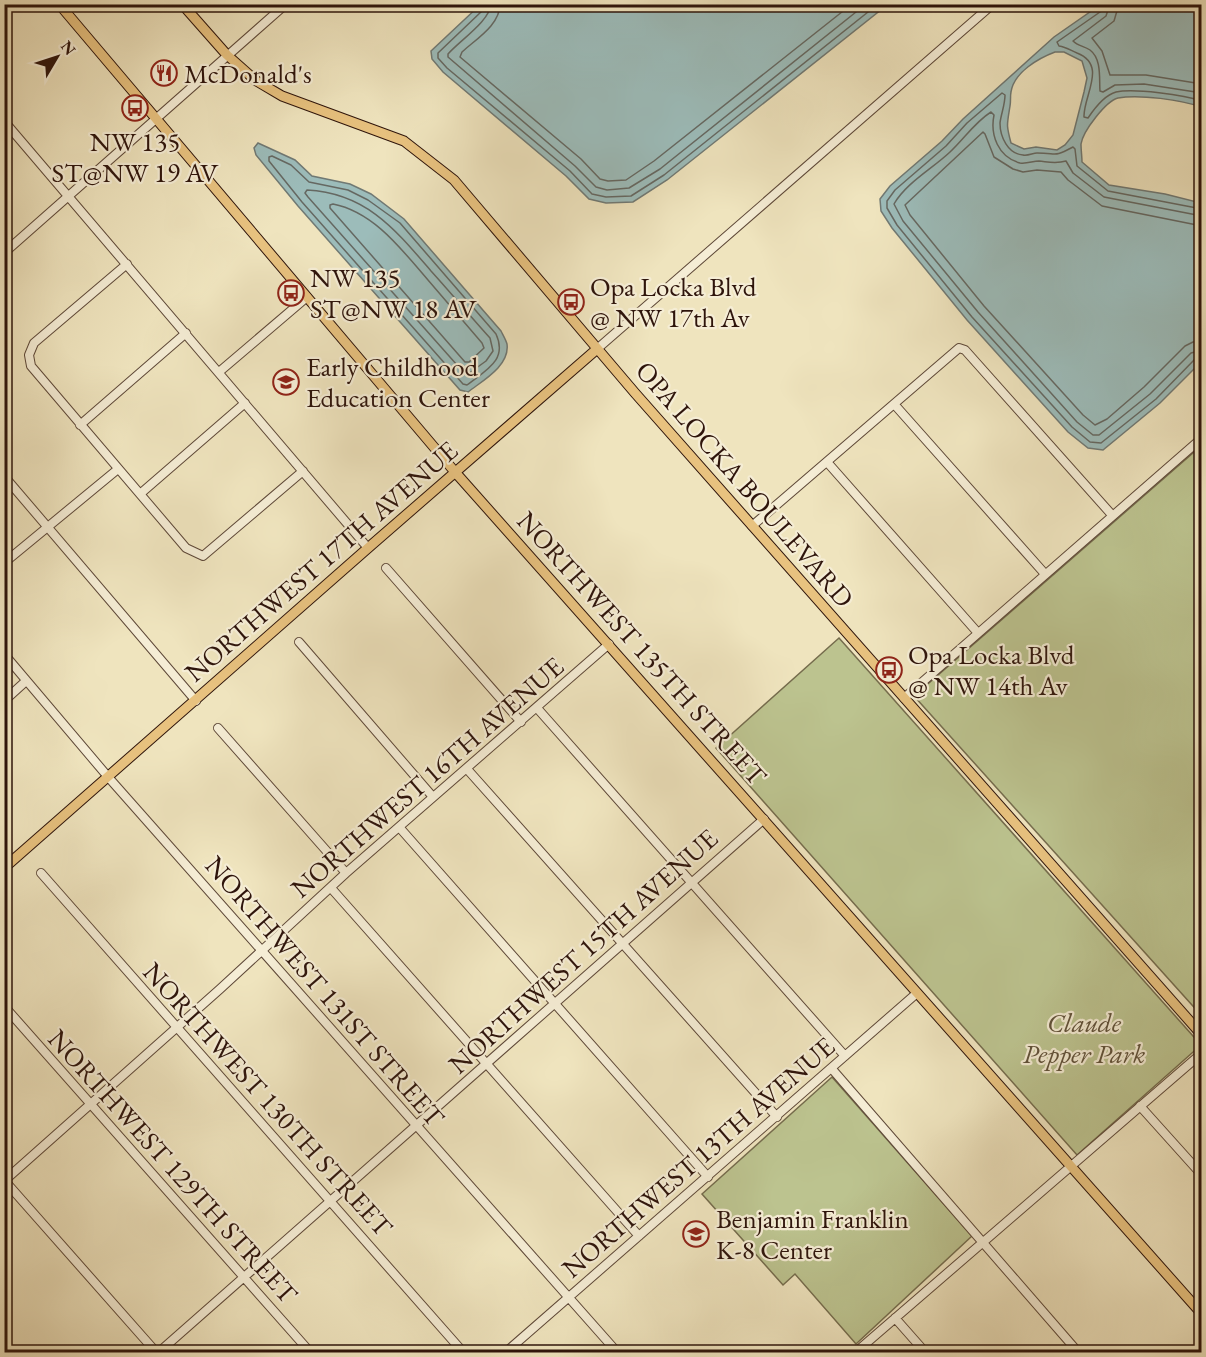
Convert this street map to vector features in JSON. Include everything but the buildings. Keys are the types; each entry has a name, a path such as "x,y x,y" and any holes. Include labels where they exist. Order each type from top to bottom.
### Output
{"main road":[{"name":"NORTHWEST 135TH STREET","path":"58,4 456,472 1202,1314"},
{"name":"OPA LOCKA BOULEVARD","path":"182,4 227,55 255,80 282,96 404,141 454,180 597,349 1202,1035"},
{"name":"NORTHWEST 17TH AVENUE","path":"4,868 597,349"}],"street":[{"path":"4,253 286,4"},
{"name":"NORTHWEST 17TH AVENUE","path":"597,349 993,4"},
{"path":"4,121 368,548"},
{"path":"127,264 34,343 29,355 31,366 80,425 186,548 203,556 303,471"},
{"path":"219,372 307,297"},
{"path":"80,425 186,333"},
{"path":"752,526 959,348 965,350 1112,515"},
{"path":"140,494 245,403"},
{"path":"894,404 1045,574"},
{"path":"904,698 1202,438"},
{"path":"827,462 978,633"},
{"path":"4,563 118,469"},
{"path":"4,476 196,701"},
{"path":"386,568 521,722"},
{"path":"299,642 433,797"},
{"name":"NORTHWEST 16TH AVENUE","path":"5,1181 346,873 609,644"},
{"name":"NORTHWEST 131ST STREET","path":"4,654 109,778 617,1353"},
{"path":"4,701 26,681"},
{"path":"537,708 845,1056"},
{"path":"218,728 346,873"},
{"path":"467,768 777,1117"},
{"name":"NORTHWEST 15TH AVENUE","path":"158,1353 764,819"},
{"path":"399,827 708,1177"},
{"name":"NORTHWEST 130TH STREET","path":"40,873 463,1353"},
{"path":"331,888 639,1236"},
{"name":"NORTHWEST 13TH AVENUE","path":"506,1353 917,993"},
{"name":"NORTHWEST 129TH STREET","path":"4,1006 310,1353"},
{"path":"856,1353 1202,1053"},
{"path":"832,1069 1078,1353"},
{"path":"1140,1106 1202,1175"},
{"path":"5,1181 158,1353"},
{"path":"895,1318 925,1353"},
{"path":"4,1348 9,1353"}],"green space":[{"path":"1201,446 1201,1015 914,696"},
{"name":"Claude Pepper Park","path":"839,638 1201,1045 1077,1155 716,748"},
{"path":"832,1077 972,1236 856,1344 795,1274 783,1285 702,1194"}],"water":[{"path":"1198,4 1202,8 1201,107 1160,98 1118,98 1107,105 1096,117 1081,144 1082,162 1109,185 1165,194 1201,203 1201,362 1160,403 1103,450 1088,448 1068,432 967,320 892,228 881,211 880,199 890,186 1054,37 1100,5","holes":["1055,52 1064,52 1082,61 1087,78 1073,135 1065,145 1057,150 1036,147 1024,149 1011,143 1008,121 1011,92 1017,78 1042,58"]},
{"path":"480,5 887,5 667,180 633,202 606,203 589,199 566,176 443,72 432,59 431,51"},
{"path":"258,143 295,160 312,176 350,184 371,194 404,219 501,331 507,344 507,352 500,366 468,392 460,390 256,155 254,148"}],"place":[{"name":"McDonald's","path":"164,73"},
{"name":"NW 135 ST@NW 19 AV","path":"135,108"},
{"name":"NW 135 ST@NW 18 AV","path":"291,293"},
{"name":"Opa Locka Blvd @ NW 17th Av","path":"571,302"},
{"name":"Early Childhood Education Center","path":"286,382"},
{"name":"Opa Locka Blvd @ NW 14th Av","path":"889,670"},
{"name":"Benjamin Franklin K-8 Center","path":"696,1234"}]}
